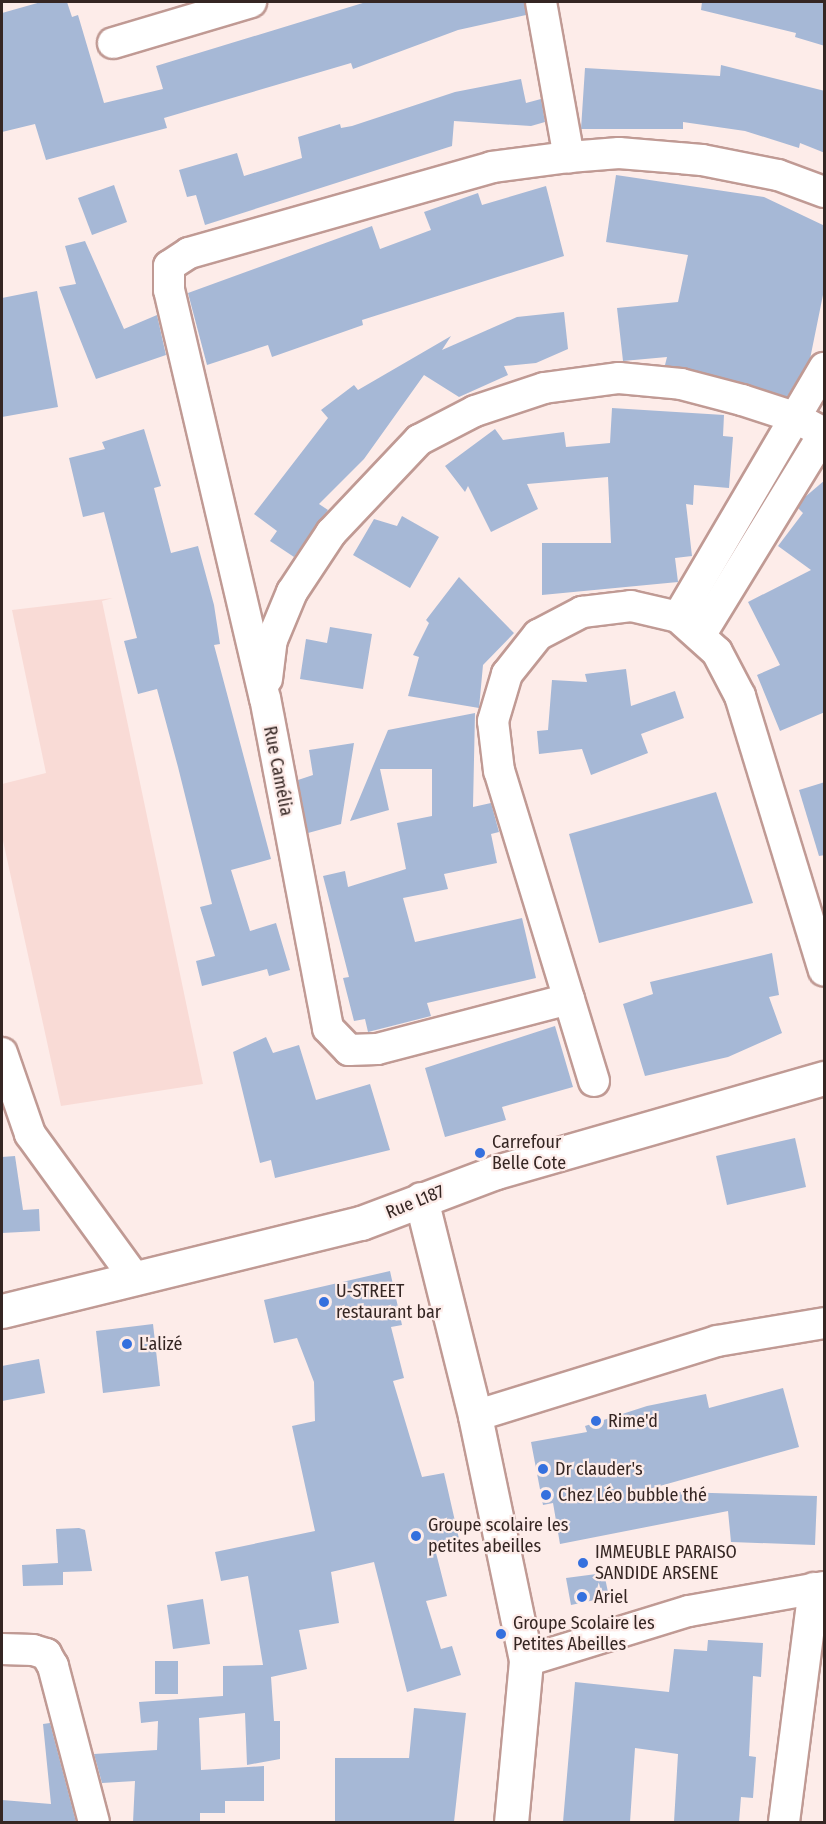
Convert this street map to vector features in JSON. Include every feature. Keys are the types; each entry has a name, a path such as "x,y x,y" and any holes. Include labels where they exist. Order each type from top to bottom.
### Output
{"street":[{"path":"113,43 251,2"},
{"path":"541,2 570,157 619,153 702,160 778,175 825,192"},
{"name":"Rue Camélia","path":"568,999 377,1049 349,1050 328,1028 264,699 169,290 169,266 189,253 492,167 570,157"},
{"path":"678,617 825,368"},
{"path":"264,699 272,640 292,592 331,532 419,440 475,411 544,388 619,378 681,384 794,417 825,433 701,634"},
{"path":"594,1081 499,771 493,721 507,674 538,635 582,612 631,606 678,617 701,634 717,652 740,696 825,970"},
{"path":"2,1053 30,1134 136,1281"},
{"name":"Rue L187","path":"2,1311 136,1281 361,1223 496,1172 825,1078"},
{"path":"422,1199 475,1416 526,1661 511,1822"},
{"path":"475,1416 717,1341 825,1323"},
{"path":"526,1661 689,1611 819,1588 784,1822"},
{"path":"2,1649 33,1650 46,1654 53,1666 94,1822"}],"shaded area":[{"path":"113,598 102,601 203,1084 61,1106 2,836 2,784 46,773 12,610"}],"building":[{"path":"41,2 67,2 72,17 78,15 104,103 163,89 156,66 366,2 524,2 526,15 458,30 353,69 351,63 164,118 167,128 46,160 35,124 2,132 2,13"},
{"path":"702,2 825,2 825,46 795,37 796,33 701,10"},
{"path":"721,65 825,91 825,153 800,143 799,148 745,131 683,122 683,129 581,129 585,68 720,76"},
{"path":"521,79 526,103 541,99 545,122 531,126 454,121 452,146 205,225 196,195 187,197 179,170 237,153 244,176 302,158 298,137 340,124 341,128 352,126 455,92"},
{"path":"616,175 764,197 825,226 825,285 810,359 787,397 665,365 667,357 623,361 617,308 678,302 688,255 606,242"},
{"path":"114,185 127,222 92,235 78,198"},
{"path":"546,186 564,256 362,320 363,325 272,357 268,345 207,365 188,293 372,226 380,249 431,230 424,212 478,193 482,205"},
{"path":"85,241 124,329 157,315 166,355 96,379 59,287 76,284 65,246"},
{"path":"37,291 58,407 2,417 2,298"},
{"path":"564,312 568,349 536,363 504,366 508,375 459,397 424,375 364,459 319,504 328,510 294,557 270,541 277,531 254,514 328,418 321,410 354,385 358,390 451,336 442,350 517,317"},
{"path":"612,408 724,415 723,436 733,437 729,488 694,485 693,505 686,504 692,556 675,558 678,582 542,595 542,543 611,543 608,477 527,484 538,509 491,532 468,486 465,492 445,466 495,429 503,440 564,432 566,447 610,443"},
{"path":"144,429 161,486 154,488 171,553 198,546 214,605 220,644 214,645 271,859 231,870 250,931 276,923 290,970 269,976 267,969 202,986 196,961 215,956 200,907 212,904 178,767 157,689 138,694 124,641 137,638 104,512 83,517 69,458 105,449 102,442"},
{"path":"825,480 825,712 780,731 757,675 780,665 748,602 811,570 778,546 803,513 798,508 805,497"},
{"path":"402,516 439,537 410,588 353,555 374,519 397,526"},
{"path":"459,577 514,633 483,665 479,708 408,696 419,657 413,655 429,623 426,620"},
{"path":"330,627 372,634 363,689 300,679 306,639 327,643"},
{"path":"626,669 631,706 675,691 684,718 641,734 648,753 591,775 582,749 539,754 537,731 548,730 552,680 587,682 585,674"},
{"path":"475,713 473,807 491,803 499,832 491,834 497,863 444,874 448,889 403,898 415,942 522,918 536,978 427,1003 431,1016 368,1032 365,1019 354,1021 343,978 349,977 323,876 345,871 348,887 406,869 397,823 432,816 432,769 380,769 389,810 350,821 388,730"},
{"path":"354,743 341,824 308,833 298,780 313,775 309,750"},
{"path":"825,782 825,855 819,856 799,790"},
{"path":"716,792 753,903 599,943 569,834"},
{"path":"772,953 779,995 769,997 782,1033 728,1057 645,1076 623,1004 653,994 650,982"},
{"path":"555,1026 573,1087 502,1107 506,1120 445,1137 425,1068"},
{"path":"266,1037 273,1053 299,1045 316,1100 370,1084 390,1150 275,1178 271,1160 260,1163 233,1052"},
{"path":"795,1138 806,1187 727,1205 716,1156"},
{"path":"15,1156 23,1210 39,1209 40,1231 2,1233 2,1157"},
{"path":"390,1271 402,1325 391,1327 404,1378 393,1381 422,1477 444,1473 460,1543 435,1549 447,1596 426,1601 441,1649 452,1646 461,1675 407,1692 374,1562 331,1572 339,1623 299,1630 307,1669 271,1677 274,1721 280,1721 280,1759 247,1765 245,1713 199,1718 201,1770 264,1766 264,1801 225,1801 225,1813 200,1813 200,1822 133,1822 135,1781 102,1783 94,1754 157,1750 158,1721 141,1723 139,1702 223,1696 223,1666 263,1665 248,1576 221,1581 215,1552 315,1531 292,1426 315,1421 314,1382 297,1338 274,1343 264,1300"},
{"path":"153,1324 160,1386 103,1393 96,1331"},
{"path":"39,1359 45,1393 2,1401 2,1366"},
{"path":"783,1388 799,1447 642,1491 817,1496 815,1545 731,1542 728,1511 560,1544 553,1503 543,1505 531,1442 587,1432 585,1426 647,1406 706,1394 709,1408"},
{"path":"56,1529 85,1530 92,1571 63,1572 63,1585 23,1586 22,1565 58,1563"},
{"path":"604,1573 609,1597 571,1605 566,1578"},
{"path":"203,1599 210,1644 173,1649 167,1605"},
{"path":"708,1640 763,1643 761,1677 753,1676 749,1756 756,1757 753,1798 741,1797 739,1822 674,1822 678,1754 635,1748 630,1822 563,1822 575,1682 669,1692 674,1649 707,1651"},
{"path":"155,1661 178,1661 178,1694 155,1694"},
{"path":"414,1708 466,1713 454,1822 335,1822 335,1758 409,1758"},
{"path":"50,1723 76,1822 2,1822 2,1800 51,1804 43,1724"}],"place":[{"name":"Carrefour Belle Cote","path":"480,1153"},
{"name":"U-STREET restaurant bar","path":"324,1302"},
{"name":"L'alizé","path":"127,1344"},
{"name":"Rime'd","path":"596,1421"},
{"name":"Dr clauder's","path":"543,1469"},
{"name":"Chez Léo bubble thé","path":"546,1495"},
{"name":"Groupe scolaire les petites abeilles","path":"416,1536"},
{"name":"IMMEUBLE PARAISO SANDIDE ARSENE","path":"583,1563"},
{"name":"Ariel","path":"582,1597"},
{"name":"Groupe Scolaire les Petites Abeilles","path":"501,1634"}]}
